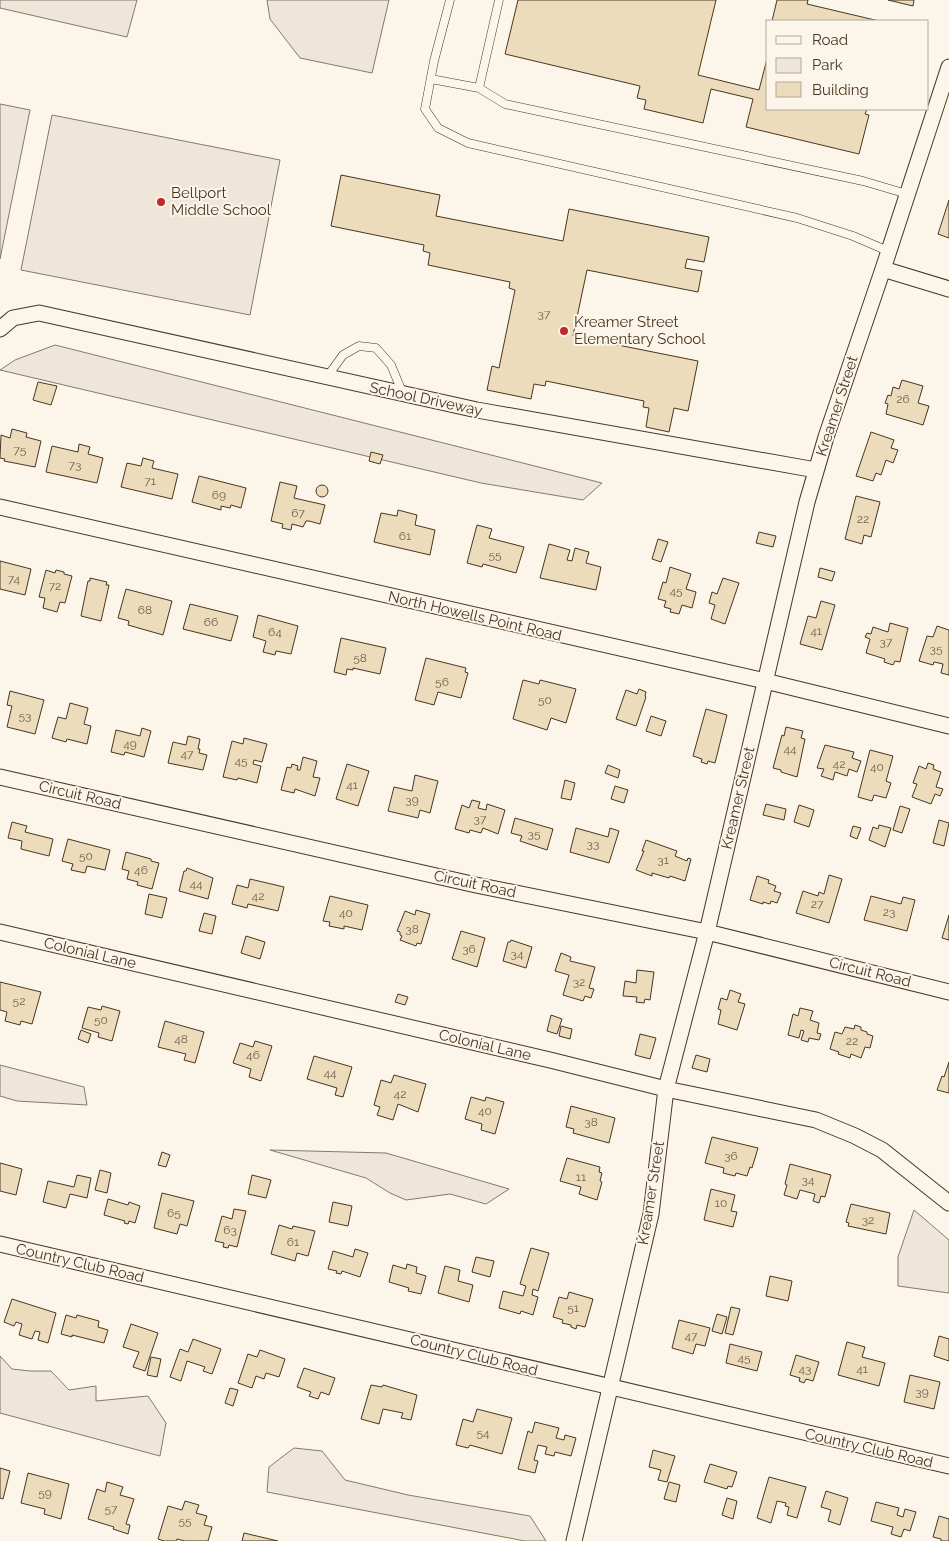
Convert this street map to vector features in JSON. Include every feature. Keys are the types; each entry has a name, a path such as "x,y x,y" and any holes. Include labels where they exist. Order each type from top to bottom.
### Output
{"street":[{"name":"Kreamer Street","path":"574,1541 651,1214 666,1089 708,932 807,502 826,438 884,269 888,251 949,67"},
{"path":"884,269 949,289"},
{"name":"School Driveway","path":"0,329 13,318 40,314 477,410 816,470"},
{"name":"North Howells Point Road","path":"0,507 765,681 949,726"},
{"name":"Circuit Road","path":"0,777 466,883 708,932 949,992"},
{"name":"Colonial Lane","path":"0,932 550,1060 666,1089 816,1120 855,1136 882,1150 949,1203"},
{"name":"Country Club Road","path":"0,1244 949,1466"}],"lane":[{"path":"450,0 430,79 426,109 438,128 468,143 797,218 854,236 888,251"},
{"path":"479,88 499,0"},
{"path":"430,79 479,88 505,104 863,181 907,194"},
{"path":"327,377 343,355 359,346 376,348 391,365 403,394"}],"green space":[{"path":"0,0 137,0 127,37 0,8"},
{"path":"267,0 389,0 372,73 300,58 270,19"},
{"path":"0,104 30,110 0,259"},
{"path":"52,115 280,160 250,315 21,270"},
{"path":"55,345 602,483 583,500 481,483 0,370 15,360"},
{"path":"0,1065 84,1087 87,1105 17,1101 0,1096"},
{"path":"270,1150 386,1153 509,1189 486,1204 450,1194 406,1200 390,1193 366,1178"},
{"path":"914,1210 949,1240 949,1293 898,1286 898,1257"},
{"path":"0,1356 12,1369 51,1371 69,1390 96,1386 96,1401 148,1396 166,1423 160,1456 0,1413"},
{"path":"294,1448 322,1451 345,1480 408,1495 530,1516 546,1541 525,1541 267,1492 269,1467"}],"building":[{"path":"518,0 716,0 698,75 759,90 766,63 766,110 867,110 865,114 869,115 859,154 746,127 753,99 711,89 703,123 644,109 646,100 637,98 640,86 505,54"},
{"path":"777,0 808,0 807,4 875,20 772,20"},
{"path":"888,0 914,0 913,6"},
{"path":"341,175 440,195 436,216 563,241 569,209 709,237 704,262 687,259 685,268 702,271 698,292 587,270 573,336 698,361 688,411 674,408 669,432 646,427 649,408 643,407 644,401 546,381 545,386 534,384 531,399 487,390 492,366 499,368 515,290 509,288 510,282 428,265 430,253 423,251 424,245 331,226"},
{"path":"949,200 949,238 938,234"},
{"path":"902,380 923,386 918,403 929,406 923,425 886,414 888,404 885,403 888,395 891,396 893,387 899,389"},
{"path":"38,382 57,386 51,405 33,400"},
{"path":"12,429 27,433 26,437 41,441 35,467 4,461 5,459 0,458 1,435 10,438"},
{"path":"871,432 894,440 891,448 898,450 893,463 886,460 881,475 876,473 873,481 856,476"},
{"path":"79,444 90,447 88,454 103,458 97,483 46,472 52,446 78,452"},
{"path":"371,452 383,455 380,464 369,461"},
{"path":"143,458 154,461 152,468 178,474 172,499 121,487 127,463 141,466"},
{"path":"199,476 246,488 241,508 231,505 230,508 221,506 221,510 192,502"},
{"path":"280,482 297,486 294,498 325,505 320,524 306,521 303,527 292,524 291,530 282,528 283,524 271,521"},
{"path":"322,485 328,491 322,497 316,491"},
{"path":"856,496 880,502 871,537 864,535 862,544 845,539"},
{"path":"398,510 417,515 415,525 435,530 430,555 374,542 381,513 397,516"},
{"path":"477,525 492,529 489,538 524,547 516,573 483,564 482,567 467,563"},
{"path":"759,532 776,536 773,547 756,543"},
{"path":"658,539 668,542 661,562 652,559"},
{"path":"549,544 570,550 567,560 572,561 575,548 589,552 586,563 601,567 596,590 540,578"},
{"path":"0,561 31,569 25,595 0,589"},
{"path":"670,567 691,574 686,589 696,592 692,608 682,605 679,614 670,612 671,609 664,607 666,601 658,599 663,582 666,583"},
{"path":"820,568 835,572 832,581 818,577"},
{"path":"46,570 55,573 56,570 72,576 65,603 60,602 57,612 43,608 45,598 39,597"},
{"path":"90,578 107,582 106,585 109,585 101,621 81,616"},
{"path":"723,578 739,583 725,624 711,619 715,605 709,603 712,592 717,594"},
{"path":"126,589 172,601 163,635 128,625 129,621 118,618"},
{"path":"821,601 835,605 822,650 800,644 808,616 816,618"},
{"path":"190,604 238,616 231,641 183,629"},
{"path":"258,615 298,626 291,654 276,651 275,655 263,652 266,641 253,637"},
{"path":"890,623 908,628 900,662 895,661 893,665 884,662 885,659 866,653 870,639 865,637 867,633 871,634 873,627 888,632"},
{"path":"937,626 949,630 949,675 941,673 943,664 934,662 933,665 919,661 927,636 933,637"},
{"path":"341,638 386,648 380,674 353,668 353,670 347,669 346,675 334,672"},
{"path":"426,658 466,668 465,672 468,673 461,698 438,692 434,705 415,700"},
{"path":"523,680 539,684 540,680 576,689 566,723 551,718 547,730 513,719"},
{"path":"639,689 646,692 646,697 636,726 616,719 626,690 637,694"},
{"path":"10,691 44,700 35,734 7,727 12,706 7,705"},
{"path":"70,703 88,708 84,724 91,726 87,744 67,739 66,742 52,738 58,717 66,719"},
{"path":"706,709 727,715 715,763 708,761 707,764 701,762 702,759 693,756"},
{"path":"651,716 666,721 661,736 646,731"},
{"path":"786,727 803,731 801,738 805,739 797,777 773,768"},
{"path":"142,728 151,731 144,757 125,752 124,755 111,752 116,730 140,736"},
{"path":"188,736 200,739 199,753 207,755 203,770 168,763 173,742 186,745"},
{"path":"244,738 267,744 262,762 254,760 253,764 261,766 257,783 238,778 237,780 223,777 232,741 243,744"},
{"path":"825,745 854,752 852,758 861,761 857,772 849,769 847,776 835,772 833,780 821,776 824,769 817,768"},
{"path":"870,750 893,756 886,781 891,783 886,798 874,795 872,801 858,797"},
{"path":"303,757 317,761 313,777 320,778 315,796 295,789 294,793 281,790 287,767 291,768 292,764 298,766 297,770 300,770"},
{"path":"928,763 934,765 933,769 941,772 936,787 943,789 940,796 935,794 931,804 912,797 917,784 913,783 919,766 926,769"},
{"path":"347,764 369,771 358,806 336,799"},
{"path":"608,765 620,770 618,778 605,773"},
{"path":"415,775 438,781 430,813 420,810 418,818 388,811 394,787 412,791"},
{"path":"565,780 575,783 571,800 561,798"},
{"path":"615,786 628,790 624,803 611,799"},
{"path":"472,800 480,802 478,808 486,810 487,804 505,810 498,834 483,828 481,833 470,830 469,833 455,829 462,805 469,808"},
{"path":"766,804 786,809 784,820 763,815"},
{"path":"799,805 814,810 809,827 794,822"},
{"path":"900,806 910,809 902,833 893,830"},
{"path":"515,818 553,829 547,850 520,841 522,836 511,833"},
{"path":"939,820 949,823 944,846 933,843"},
{"path":"12,822 27,826 25,832 53,839 49,856 21,849 22,841 8,838"},
{"path":"879,825 891,828 885,847 869,840 873,827 878,829"},
{"path":"853,826 861,828 857,839 850,836"},
{"path":"576,828 608,837 610,828 619,831 609,863 570,852"},
{"path":"68,839 110,850 105,870 87,866 85,873 71,870 73,864 62,861"},
{"path":"646,840 677,851 675,856 687,861 688,858 691,859 685,881 652,873 652,876 636,870 644,851 642,851"},
{"path":"126,852 159,863 152,889 137,885 138,882 127,879 129,871 122,869"},
{"path":"187,868 213,878 208,899 179,891 184,871"},
{"path":"829,875 842,879 829,923 796,913 803,891 818,896 819,892 824,894"},
{"path":"757,876 769,880 768,883 776,886 774,891 781,893 777,903 771,901 770,904 763,902 763,904 750,900"},
{"path":"250,879 284,887 278,911 248,904 247,908 232,904 237,885 248,888"},
{"path":"149,894 167,898 162,918 145,914"},
{"path":"330,896 368,905 362,930 344,926 344,929 329,926 330,922 323,921"},
{"path":"871,896 901,904 903,897 915,900 907,931 864,920"},
{"path":"416,910 430,914 421,944 417,943 416,946 400,940 402,936 397,931 405,911 415,915"},
{"path":"204,913 216,916 212,934 199,931"},
{"path":"949,915 949,940 942,938"},
{"path":"461,931 485,938 477,967 452,959"},
{"path":"246,936 265,942 260,959 241,953"},
{"path":"511,940 532,947 526,968 503,961 508,942"},
{"path":"561,953 571,957 570,961 595,967 589,988 594,989 591,998 585,996 583,1001 563,995 569,975 555,971"},
{"path":"637,970 654,972 650,1000 645,999 644,1003 636,1002 637,997 623,996 625,981 636,983"},
{"path":"0,982 41,992 32,1024 21,1021 20,1025 5,1021 7,1012 0,1010"},
{"path":"730,990 741,994 738,1002 745,1004 737,1030 718,1024 721,1010 718,1009 721,998 727,1000"},
{"path":"398,994 408,997 405,1005 395,1002"},
{"path":"102,1006 120,1011 112,1041 98,1037 99,1033 82,1028 88,1007 101,1010"},
{"path":"800,1008 813,1011 810,1020 819,1023 817,1033 821,1034 819,1040 809,1038 808,1042 801,1040 804,1031 801,1030 799,1038 788,1035 793,1014 798,1016"},
{"path":"551,1015 562,1019 557,1034 547,1031"},
{"path":"165,1021 204,1032 195,1063 184,1060 186,1054 158,1047"},
{"path":"855,1025 873,1036 870,1048 865,1047 861,1058 851,1054 850,1058 830,1049 835,1032 842,1034 845,1027 854,1029"},
{"path":"561,1026 572,1029 570,1039 559,1036"},
{"path":"81,1030 91,1034 88,1043 78,1039"},
{"path":"640,1034 656,1038 650,1059 635,1055"},
{"path":"255,1041 272,1046 261,1081 249,1077 251,1069 233,1063 240,1043 253,1047"},
{"path":"696,1055 710,1059 707,1072 692,1068"},
{"path":"314,1056 352,1067 343,1097 335,1095 337,1088 307,1079"},
{"path":"949,1062 949,1093 937,1090"},
{"path":"394,1075 426,1084 418,1112 398,1104 393,1120 377,1115 380,1107 374,1105 381,1080 391,1083"},
{"path":"471,1097 485,1101 486,1097 504,1102 495,1134 481,1130 482,1124 465,1119"},
{"path":"571,1106 615,1118 609,1143 573,1133 574,1129 566,1127"},
{"path":"712,1137 758,1148 752,1168 750,1167 747,1176 736,1173 735,1176 723,1173 724,1168 705,1163"},
{"path":"162,1152 170,1155 166,1167 158,1165"},
{"path":"567,1158 600,1167 599,1172 602,1173 600,1181 602,1182 597,1200 579,1194 581,1187 560,1181"},
{"path":"0,1163 22,1169 16,1195 0,1191"},
{"path":"790,1164 831,1175 825,1197 821,1196 819,1203 813,1201 815,1194 800,1190 797,1199 784,1195"},
{"path":"100,1170 111,1173 107,1193 95,1190"},
{"path":"77,1175 91,1178 87,1198 70,1194 66,1208 43,1202 48,1181 74,1187"},
{"path":"252,1175 271,1180 266,1198 248,1194"},
{"path":"711,1189 735,1195 731,1211 737,1212 733,1227 704,1220"},
{"path":"162,1193 194,1201 187,1226 180,1224 177,1234 154,1228"},
{"path":"108,1199 128,1205 129,1202 140,1206 135,1223 129,1221 128,1224 124,1223 125,1221 104,1215"},
{"path":"333,1202 352,1206 348,1226 329,1222"},
{"path":"851,1204 890,1213 886,1234 848,1226 849,1223 846,1222"},
{"path":"234,1209 246,1211 237,1247 229,1245 228,1248 223,1247 224,1243 215,1241 222,1216 232,1219"},
{"path":"279,1225 292,1229 293,1226 315,1231 308,1256 297,1253 295,1261 271,1254"},
{"path":"531,1248 549,1253 538,1291 533,1289 532,1295 538,1297 533,1315 521,1311 520,1314 499,1308 503,1291 523,1296 526,1286 520,1284"},
{"path":"355,1249 368,1253 360,1277 342,1271 341,1274 336,1273 337,1271 328,1269 333,1251 353,1257"},
{"path":"476,1257 494,1261 490,1277 472,1272"},
{"path":"407,1264 417,1267 416,1273 426,1276 421,1294 408,1291 409,1288 389,1282 393,1265 406,1269"},
{"path":"445,1266 460,1270 458,1281 473,1285 469,1302 438,1293"},
{"path":"770,1276 792,1281 788,1301 766,1296"},
{"path":"569,1292 593,1299 585,1327 577,1325 576,1329 571,1327 571,1325 562,1323 563,1320 553,1317 559,1297 567,1299"},
{"path":"12,1299 56,1313 48,1343 38,1340 40,1332 35,1331 32,1339 19,1335 22,1324 16,1322 14,1326 4,1322"},
{"path":"731,1307 740,1309 733,1335 725,1333"},
{"path":"717,1314 727,1317 722,1334 712,1331"},
{"path":"66,1315 76,1318 77,1315 99,1321 98,1327 108,1330 104,1343 61,1334"},
{"path":"679,1320 710,1328 705,1346 696,1344 693,1354 672,1348"},
{"path":"131,1324 158,1333 145,1371 133,1367 139,1352 123,1347"},
{"path":"939,1336 949,1339 949,1361 934,1356"},
{"path":"193,1339 221,1349 212,1374 203,1371 205,1367 187,1361 181,1381 170,1377 180,1349 188,1352"},
{"path":"847,1342 865,1347 862,1357 885,1363 879,1386 838,1375"},
{"path":"730,1344 762,1352 757,1371 726,1363"},
{"path":"260,1350 285,1359 279,1377 266,1373 264,1379 256,1376 252,1388 238,1383 248,1354 257,1357"},
{"path":"796,1355 819,1362 813,1381 806,1379 804,1383 799,1381 800,1378 790,1375"},
{"path":"151,1357 161,1359 157,1377 147,1375"},
{"path":"304,1368 335,1378 329,1395 321,1392 318,1399 309,1396 311,1392 297,1387"},
{"path":"910,1375 940,1382 934,1409 904,1402"},
{"path":"371,1385 382,1387 383,1385 417,1395 411,1420 401,1418 403,1413 383,1409 379,1424 361,1419"},
{"path":"230,1388 238,1390 233,1406 225,1403"},
{"path":"477,1409 512,1418 502,1454 470,1445 468,1448 456,1445 463,1419 473,1422"},
{"path":"535,1422 559,1428 556,1438 564,1440 565,1435 576,1438 571,1456 555,1452 554,1456 545,1454 547,1447 538,1445 534,1460 538,1461 535,1473 518,1469 528,1431 532,1433"},
{"path":"653,1450 675,1456 667,1482 658,1480 661,1470 649,1467"},
{"path":"710,1464 737,1472 732,1487 728,1486 727,1489 704,1482"},
{"path":"0,1468 10,1471 3,1499 0,1498"},
{"path":"28,1473 69,1484 61,1519 44,1514 45,1509 21,1503"},
{"path":"769,1477 806,1487 797,1518 787,1515 789,1507 785,1506 786,1503 777,1501 771,1523 757,1518"},
{"path":"107,1482 123,1487 120,1495 134,1499 126,1524 130,1525 128,1534 113,1529 114,1527 88,1519 97,1489 105,1492"},
{"path":"669,1482 680,1485 676,1502 664,1499"},
{"path":"826,1491 848,1498 840,1525 828,1521 831,1510 821,1507"},
{"path":"727,1498 737,1501 733,1519 722,1515"},
{"path":"185,1501 199,1505 196,1513 207,1516 204,1525 212,1527 208,1541 177,1539 176,1541 164,1541 158,1539 168,1506 182,1510"},
{"path":"876,1502 899,1508 897,1515 903,1517 905,1509 916,1512 910,1531 904,1529 901,1537 891,1534 893,1527 871,1521"},
{"path":"939,1516 949,1519 949,1541 941,1541 941,1539 933,1537"},
{"path":"244,1533 278,1541 242,1541"}],"place":[{"name":"Bellport Middle School","path":"161,202"},
{"name":"Kreamer Street Elementary School","path":"564,331"}]}
